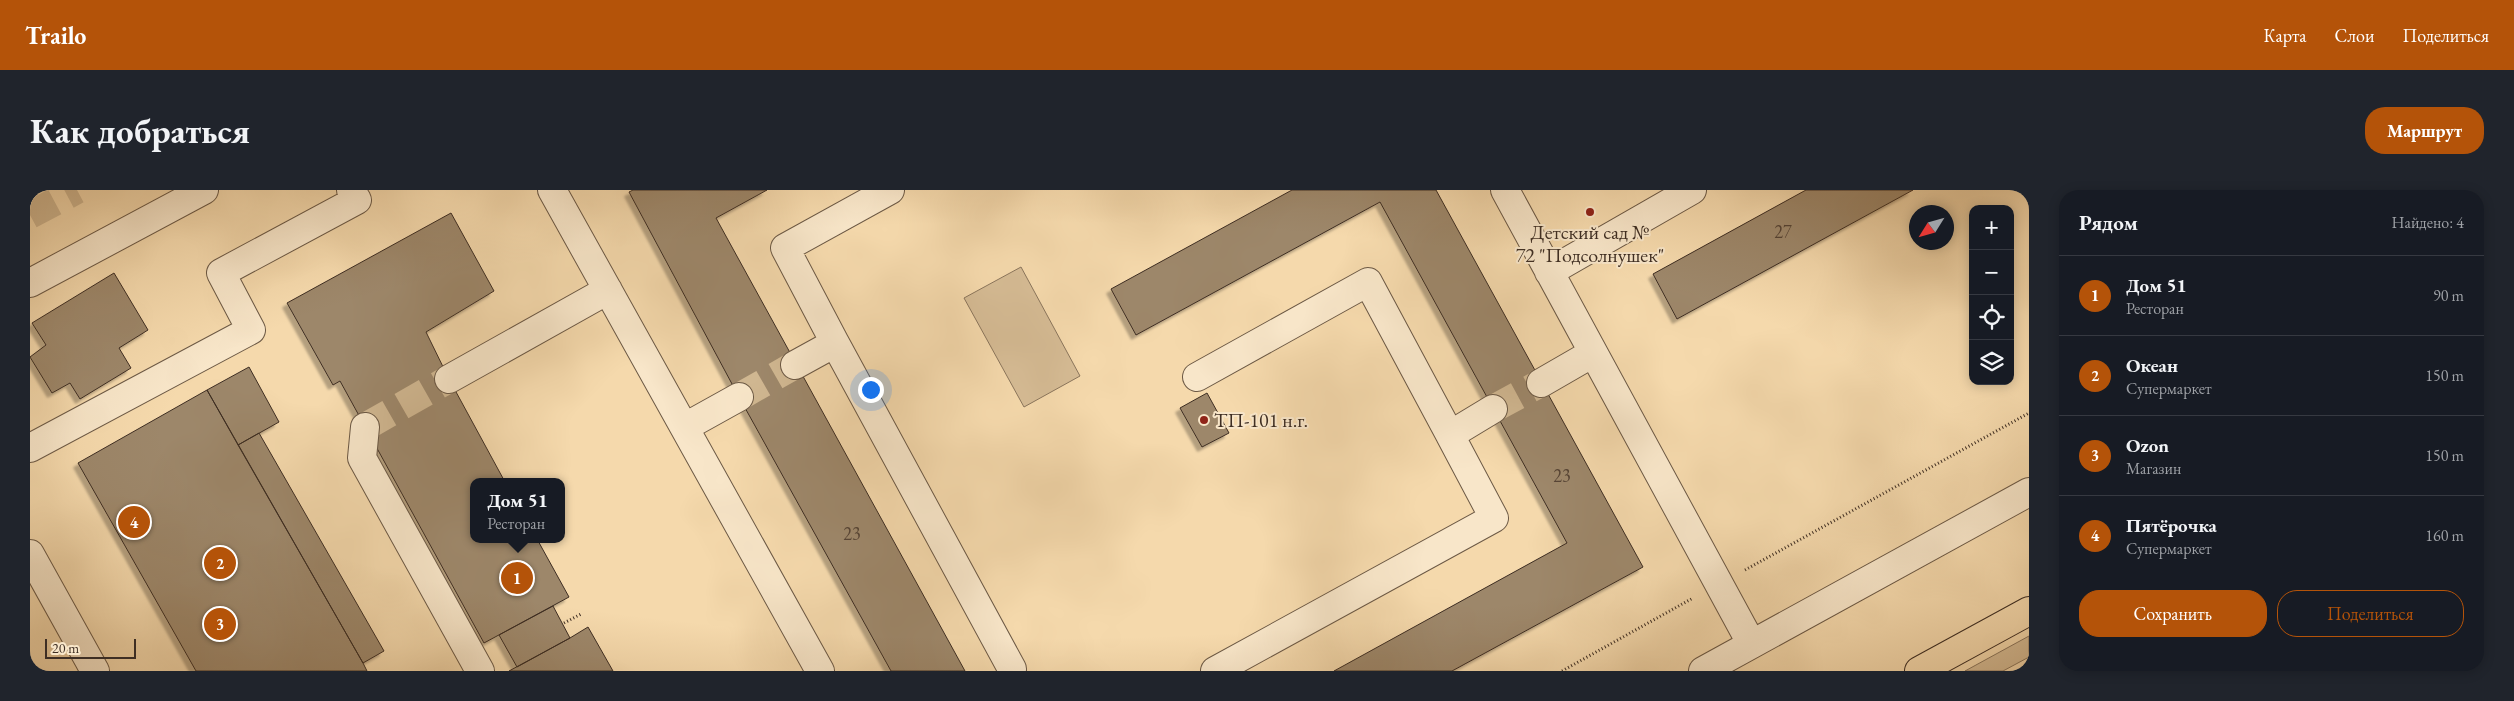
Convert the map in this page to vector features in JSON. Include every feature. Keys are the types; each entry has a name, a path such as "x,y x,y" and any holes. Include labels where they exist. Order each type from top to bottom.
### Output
{"main road":[{"path":"1919,671 2029,610"}],"street":[{"path":"30,283 204,190"},
{"path":"30,448 252,330 221,273 357,200 351,190"},
{"path":"552,190 820,671"},
{"path":"890,190 785,248 1011,670"},
{"path":"1505,190 1751,643"},
{"path":"1549,272 1692,190"},
{"path":"1197,377 1368,282 1494,518 1215,671"},
{"path":"449,379 608,290"},
{"path":"795,365 835,342"},
{"path":"1541,383 1594,353"},
{"path":"685,428 739,397"},
{"path":"1450,435 1493,409"},
{"path":"365,427 362,458 480,671"},
{"path":"1703,671 2029,492"},
{"path":"30,554 93,670"}],"path":[{"path":"1562,671 2029,413"},
{"path":"564,623 581,614"}],"shaded area":[{"path":"1021,267 1080,376 1024,407 964,298"},
{"path":"2029,636 2029,657 2003,671 1965,671"}],"building":[{"path":"633,190 767,190 716,218 965,671 891,671 739,397 629,192"},
{"path":"1292,190 1436,190 1643,567 1452,671 1334,671 1567,543 1380,202 1136,335 1111,289"},
{"path":"1806,190 1913,190 1677,319 1653,274"},
{"path":"451,213 494,291 426,332 449,379 503,478 470,478 470,543 539,543 569,597 484,643 340,381 333,385 287,303"},
{"path":"114,273 148,330 119,348 131,368 80,399 70,383 52,393 30,357 46,345 32,323"},
{"path":"249,367 279,422 238,445 207,390"},
{"path":"207,390 367,671 196,671 78,463"},
{"name":"ТП-101 н.г.","path":"1207,393 1229,433 1202,447 1180,408"},
{"path":"259,433 384,651 363,663 238,445"},
{"path":"553,606 570,638 517,667 499,635"},
{"path":"588,627 613,671 509,671 570,638"}],"tunnel":[{"path":"30,215 77,190"},
{"path":"739,397 795,365"},
{"path":"365,427 449,379"},
{"path":"1493,409 1541,383"}],"place":[{"name":"Детский сад № 72 \"Подсолнушек\"","path":"1590,212"},
{"name":"ТП-101 н.г.","path":"1204,420"},
{"name":"Пятёрочка","path":"134,522"},
{"name":"Океан","path":"220,563"},
{"name":"Дом 51","path":"517,578"},
{"name":"Ozon","path":"220,624"}]}
